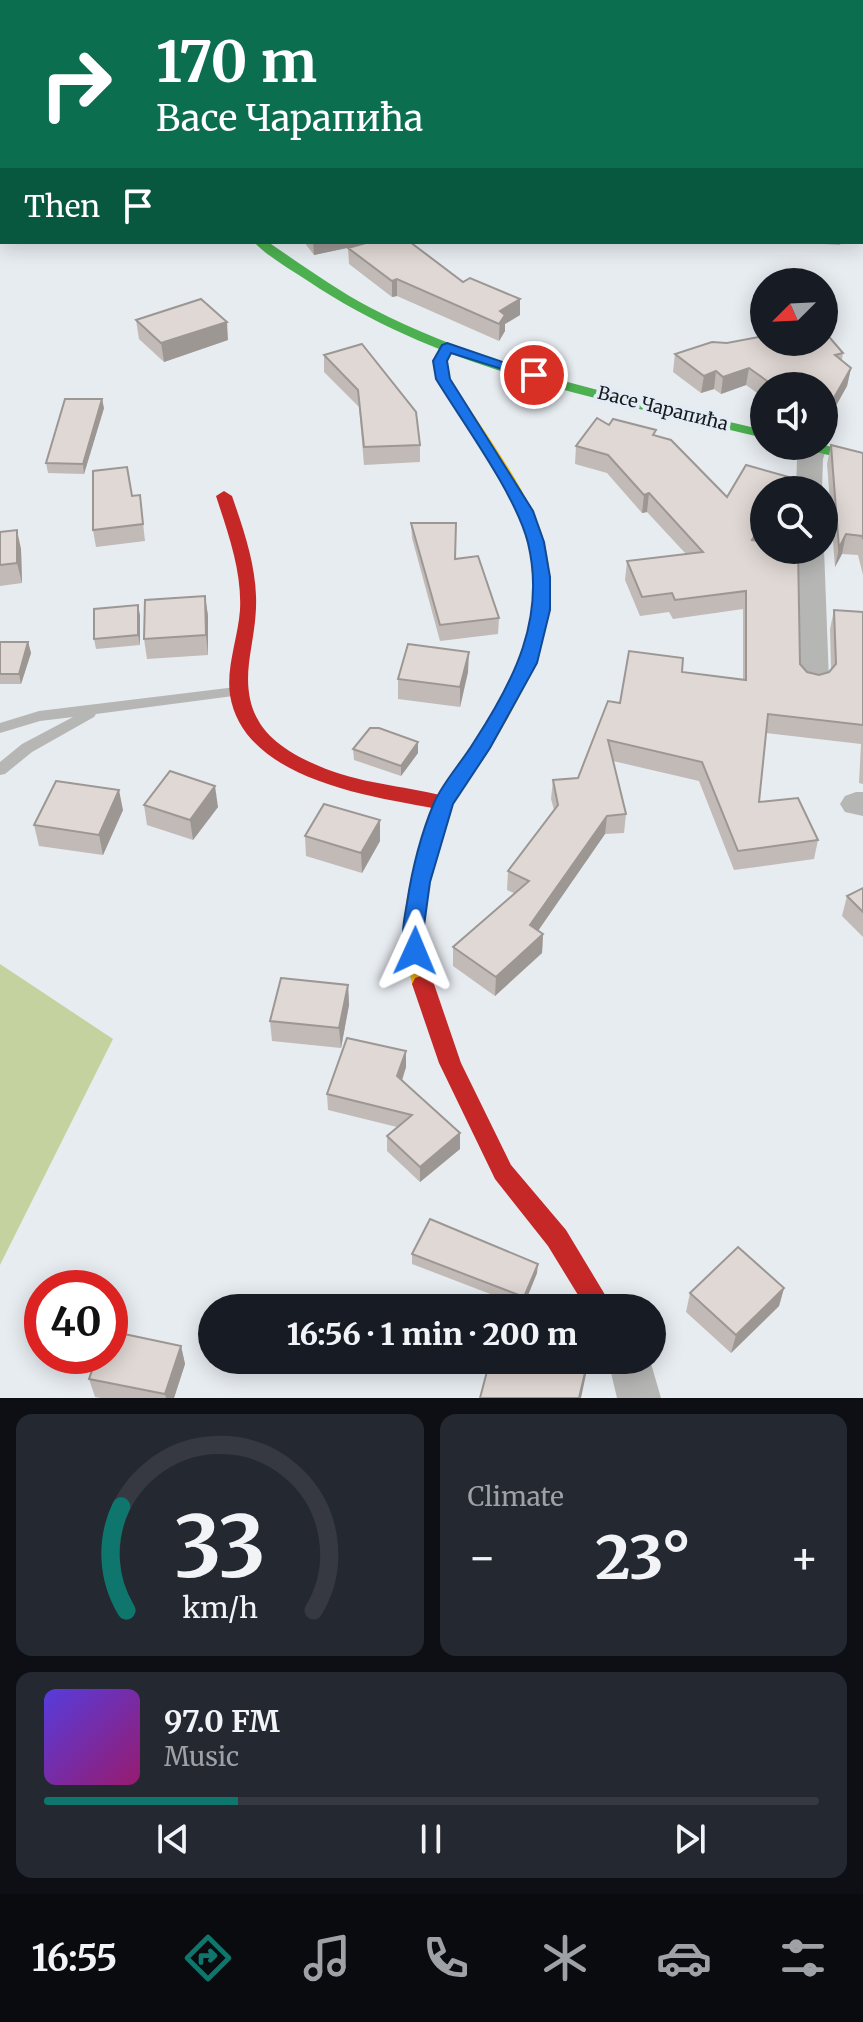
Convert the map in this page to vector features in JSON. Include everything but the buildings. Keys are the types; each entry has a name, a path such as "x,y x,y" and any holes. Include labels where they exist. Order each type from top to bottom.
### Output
{"street":[{"name":"Васе Чарапића","path":"263,244 376,316 447,348 534,375 750,430"},
{"path":"447,348 440,361 443,379 525,511 536,542 542,577 541,610 528,663 483,744 444,803 425,860 413,933 418,968 438,1032 503,1172 557,1238 591,1294"},
{"path":"838,453 863,459"},
{"path":"224,496 244,561 248,598 240,705 253,729 284,757 315,771 377,790 444,803"},
{"path":"811,564 814,681"},
{"path":"633,1374 639,1398"}],"lane":[{"path":"0,728 39,716 240,691"},
{"path":"0,770 27,748 104,707"}],"green space":[{"path":"0,964 113,1039 0,1265"}],"traffic: fast":[{"path":"263,244 363,309 425,338 568,386 750,431"},
{"path":"838,453 863,459"}],"traffic: slow":[{"path":"423,984 413,933 420,882 444,803 483,744 528,663 541,610 542,577 536,542 525,511 443,379 440,361 447,348"}],"traffic: jam":[{"path":"224,496 247,581 248,610 239,684 247,722 265,744 291,761 322,774 388,793 444,803"},
{"path":"423,984 450,1063 503,1172 557,1238 591,1294"}],"route":[{"path":"415,951 413,933 420,882 444,803 483,744 528,663 541,610 542,577 536,542 525,511 443,379 440,361 447,348 534,375"}]}
